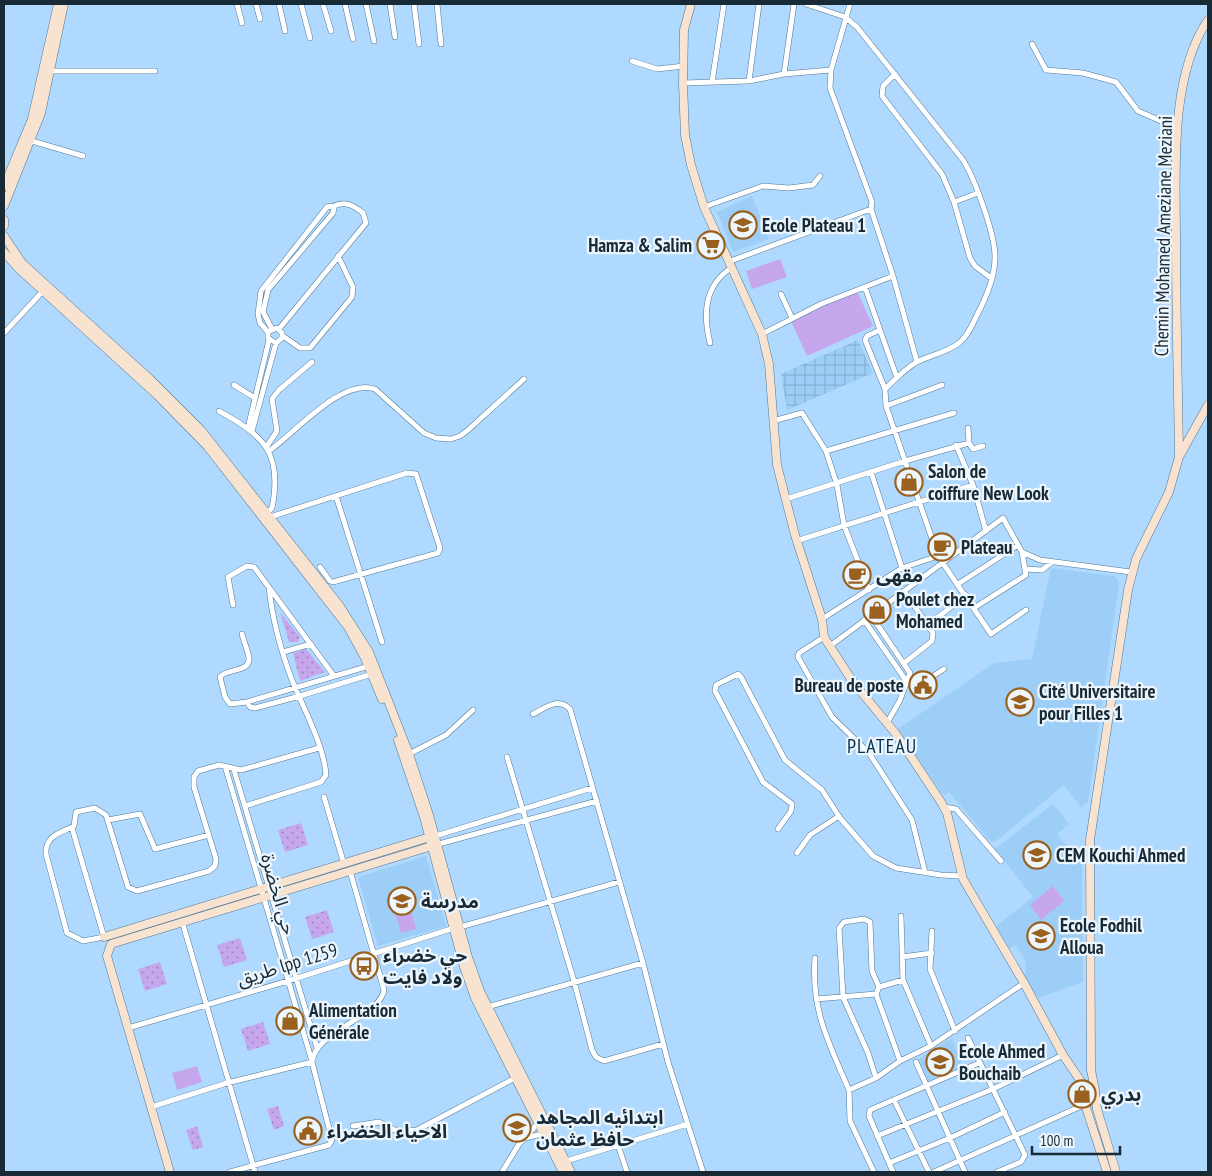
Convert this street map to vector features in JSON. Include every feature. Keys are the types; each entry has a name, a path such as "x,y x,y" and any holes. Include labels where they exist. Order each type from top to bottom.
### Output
{"main road":[{"path":"4,186 32,119 58,4"},
{"path":"4,206 32,141 41,113 64,4"},
{"path":"691,4 684,30 683,83 685,135 690,165 704,207 762,334 769,364 777,465 796,541 822,619 824,637 853,682 887,723 944,807 962,876 1063,1055 1084,1086"},
{"name":"Chemin Mohamed Ameziane Meziani","path":"1179,457 1176,271 1177,128 1192,52 1208,20"},
{"path":"4,220 4,226"},
{"path":"4,236 22,263 190,418 339,605 358,633 378,673 409,754 475,998 515,1078 571,1172"},
{"path":"4,252 43,291 157,394 212,452 342,618 370,670 400,745 434,841"},
{"path":"1116,1172 1097,1109 1090,1070 1090,840 1132,572 1169,492 1179,457 1208,405"},
{"path":"170,1172 108,959 108,949 114,942 182,921 344,864 434,841"},
{"path":"104,937 350,871 434,841"},
{"path":"457,927 487,1008 540,1121"},
{"path":"1090,1070 1082,1095 1107,1172"},
{"path":"1084,1086 1091,1085 1095,1090"},
{"path":"1082,1095 1090,1098 1095,1090"},
{"path":"547,1132 564,1172"}],"street":[{"path":"237,4 242,23"},
{"path":"256,4 260,19"},
{"path":"279,4 285,31"},
{"path":"301,4 310,38"},
{"path":"323,4 331,31"},
{"path":"345,4 353,38"},
{"path":"366,4 374,41"},
{"path":"390,4 395,37"},
{"path":"414,4 419,44"},
{"path":"437,4 441,44"},
{"path":"712,82 724,4"},
{"path":"749,81 759,4"},
{"path":"784,74 794,4"},
{"path":"806,4 845,17 857,28 963,160 976,183 995,256 991,278 982,304 967,334 958,343 945,351 917,362 885,389"},
{"path":"850,4 831,70 830,88 832,100 872,202 870,209 893,276 917,362"},
{"path":"1032,44 1046,70 1083,72 1116,82 1138,112 1177,128"},
{"path":"632,61 656,69 684,66"},
{"path":"683,83 749,81 784,74 831,70"},
{"path":"51,71 155,71"},
{"path":"895,74 883,86 882,96 942,174 954,202 970,258 975,266 991,278"},
{"path":"32,141 83,156"},
{"path":"704,207 763,186 789,188 813,185 820,176"},
{"path":"954,202 978,193"},
{"path":"340,203 348,204 363,213 366,219 364,226 338,256 279,329 270,330 260,323 258,309 261,291 269,279 327,207 340,203"},
{"path":"250,430 263,377 269,340 270,330 263,309 266,295 333,212 332,207"},
{"path":"710,343 704,313 708,295 729,265 870,209"},
{"path":"279,329 282,336 300,348 310,348 351,300 353,287 338,256"},
{"path":"762,334 792,318 893,276"},
{"path":"269,279 274,283"},
{"path":"865,287 897,378"},
{"path":"4,333 43,291"},
{"path":"781,294 792,318"},
{"path":"880,330 867,336 865,340 885,389 886,406 938,556 992,634 1026,610"},
{"path":"250,430 255,398 276,343 282,336"},
{"path":"269,340 276,343"},
{"path":"268,448 277,431 272,399 312,362"},
{"path":"268,448 326,405 349,391 360,387 375,389 424,433 436,438 454,438 468,430 524,379"},
{"path":"234,385 255,398"},
{"path":"886,406 942,385"},
{"path":"219,411 250,430 268,448 274,487 272,508 268,515"},
{"path":"826,451 954,413"},
{"path":"774,421 802,414 826,451 837,485 844,525 869,590"},
{"path":"968,428 969,443 973,450 983,446"},
{"path":"786,500 837,485 905,461 969,443"},
{"path":"956,446 973,485 986,531"},
{"path":"871,472 902,568"},
{"path":"268,515 407,473 416,474 420,480 440,548 439,552 332,582 320,567"},
{"path":"796,541 973,485"},
{"path":"336,496 382,642"},
{"path":"830,646 1004,518 1022,552 1026,575 974,608"},
{"path":"958,584 1018,545"},
{"path":"1022,552 1040,560 1132,572"},
{"path":"822,619 902,568 938,556"},
{"path":"1025,570 1042,570 1052,562"},
{"path":"233,605 227,581 229,575 252,566 334,676"},
{"path":"245,806 323,780 326,772 284,652 271,608 269,587"},
{"path":"904,591 933,634 932,641 904,664"},
{"path":"928,625 966,596"},
{"path":"871,615 910,674 887,723"},
{"path":"864,620 907,682"},
{"path":"242,634 249,658 248,663 244,667 224,672 220,679 228,703 233,705 334,676 370,670"},
{"path":"824,637 799,653 798,658 832,717 869,753 912,820 925,872"},
{"path":"284,652 311,644"},
{"path":"907,682 922,683 944,669"},
{"path":"247,702 253,708 300,696 370,670"},
{"path":"778,829 791,812 792,804 763,782 715,690 716,685 738,674 785,760 822,790 839,816 866,850 880,861 896,868 962,876"},
{"path":"533,714 558,702 565,703 570,709 643,963 663,1044 703,1172"},
{"path":"409,754 446,735 473,710"},
{"path":"72,828 104,937 77,940 65,929 46,849 52,837 72,828 76,824 75,813 91,808 103,811 108,820 128,886 134,891 212,869 216,859 194,787 194,778 201,769 218,765 241,770 319,748"},
{"path":"506,756 574,981 592,1050 596,1057 604,1061 663,1044"},
{"name":"حي الخضرة","path":"225,766 267,892 288,981 332,1134 330,1145 253,1166"},
{"path":"234,770 267,892 297,978 317,1048"},
{"path":"434,841 522,809 592,788"},
{"path":"324,797 344,864"},
{"path":"434,841 597,801"},
{"path":"944,807 956,809 1001,861"},
{"path":"108,820 140,814 155,848 209,835"},
{"path":"797,853 810,835 839,816"},
{"path":"151,1107 312,1061 317,1048 382,998 384,990 350,871"},
{"name":"طريق lpp 1259","path":"128,1028 374,955 457,927 619,882"},
{"path":"901,916 903,980 931,1046"},
{"path":"876,1078 868,1053 843,997 839,928 844,922 864,919 870,922 872,972 879,987 876,994 900,1061"},
{"path":"182,921 227,1084 255,1172"},
{"path":"932,931 930,969 955,1031"},
{"path":"902,957 932,954"},
{"path":"815,958 816,999 820,1023 849,1090 850,1121 874,1172"},
{"path":"487,1008 574,981 643,963"},
{"path":"879,987 903,980"},
{"path":"849,1090 876,1078 900,1061 931,1046 1024,983"},
{"path":"816,999 876,994"},
{"path":"968,1038 1024,1153 1024,1159 1020,1163 997,1172"},
{"path":"877,1136 993,1089 1063,1055"},
{"path":"916,1062 964,1172"},
{"path":"893,1172 869,1112 979,1063"},
{"path":"353,1126 380,1122 397,1130 417,1130 515,1078"},
{"path":"894,1100 929,1172"},
{"path":"934,1172 1086,1104"},
{"path":"889,1163 950,1138 1005,1112"},
{"path":"502,1172 524,1138 540,1121"},
{"path":"566,1161 688,1124"},
{"path":"524,1138 547,1132"},
{"path":"618,1144 626,1172"},
{"path":"230,1172 253,1166"}],"shaded area":[{"name":"Ecole Plateau 1","path":"752,196 769,239 733,252 717,212"},
{"path":"780,259 787,277 752,289 746,271"},
{"path":"857,291 873,326 807,356 791,321"},
{"path":"858,340 873,373 787,410 781,374"},
{"name":"Cité Universitaire pour Filles 1","path":"1051,568 1114,576 1118,579 1119,584 1088,802 1081,807 1064,785 996,841 991,842 949,792 944,795 942,793 898,729 994,663 1032,659"},
{"path":"280,612 300,637 298,642 289,642"},
{"path":"306,649 325,672 300,681 293,653"},
{"name":"Ecole Fodhil Alloua","path":"1053,804 1069,824 1057,834 1079,861 1081,859 1082,862 1083,982 1038,998 1023,975 1026,973 1025,959 1015,945 1008,950 995,927 1033,897 995,849"},
{"path":"301,823 308,845 285,852 278,830"},
{"name":"مدرسة","path":"426,856 446,926 378,946 358,877"},
{"path":"1053,886 1064,901 1041,920 1030,905"},
{"path":"407,896 416,929 401,933 392,901"},
{"path":"327,910 334,932 312,939 305,917"},
{"path":"240,938 247,960 224,967 217,945"},
{"path":"160,962 167,984 145,991 138,969"},
{"path":"263,1022 270,1044 248,1051 241,1029"},
{"name":"Ecole Ahmed Bouchaib","path":"952,1038 962,1064 960,1065 962,1070 930,1085 917,1060"},
{"path":"197,1066 202,1082 177,1090 172,1073"},
{"path":"278,1106 284,1126 274,1130 267,1109"},
{"path":"197,1126 203,1147 193,1150 186,1130"}],"place":[{"name":"Ecole Plateau 1","path":"743,225"},
{"name":"Hamza & Salim","path":"711,245"},
{"name":"Salon de coiffure New Look","path":"909,482"},
{"name":"Plateau","path":"942,547"},
{"name":"مقهى","path":"857,575"},
{"name":"Poulet chez Mohamed","path":"877,610"},
{"name":"Bureau de poste","path":"923,685"},
{"name":"Cité Universitaire pour Filles 1","path":"1020,702"},
{"name":"CEM Kouchi Ahmed","path":"1037,855"},
{"name":"مدرسة","path":"402,901"},
{"name":"Ecole Fodhil Alloua","path":"1041,936"},
{"name":"حي خضراء ولاد فايت","path":"364,966"},
{"name":"Alimentation Générale","path":"290,1021"},
{"name":"Ecole Ahmed Bouchaib","path":"940,1062"},
{"name":"بدري","path":"1082,1094"},
{"name":"ابتدائيه المجاهد حافظ عثمان","path":"517,1128"},
{"name":"الاحياء الخضراء","path":"308,1131"}],"district":[{"name":"PLATEAU","path":"882,746"}]}
